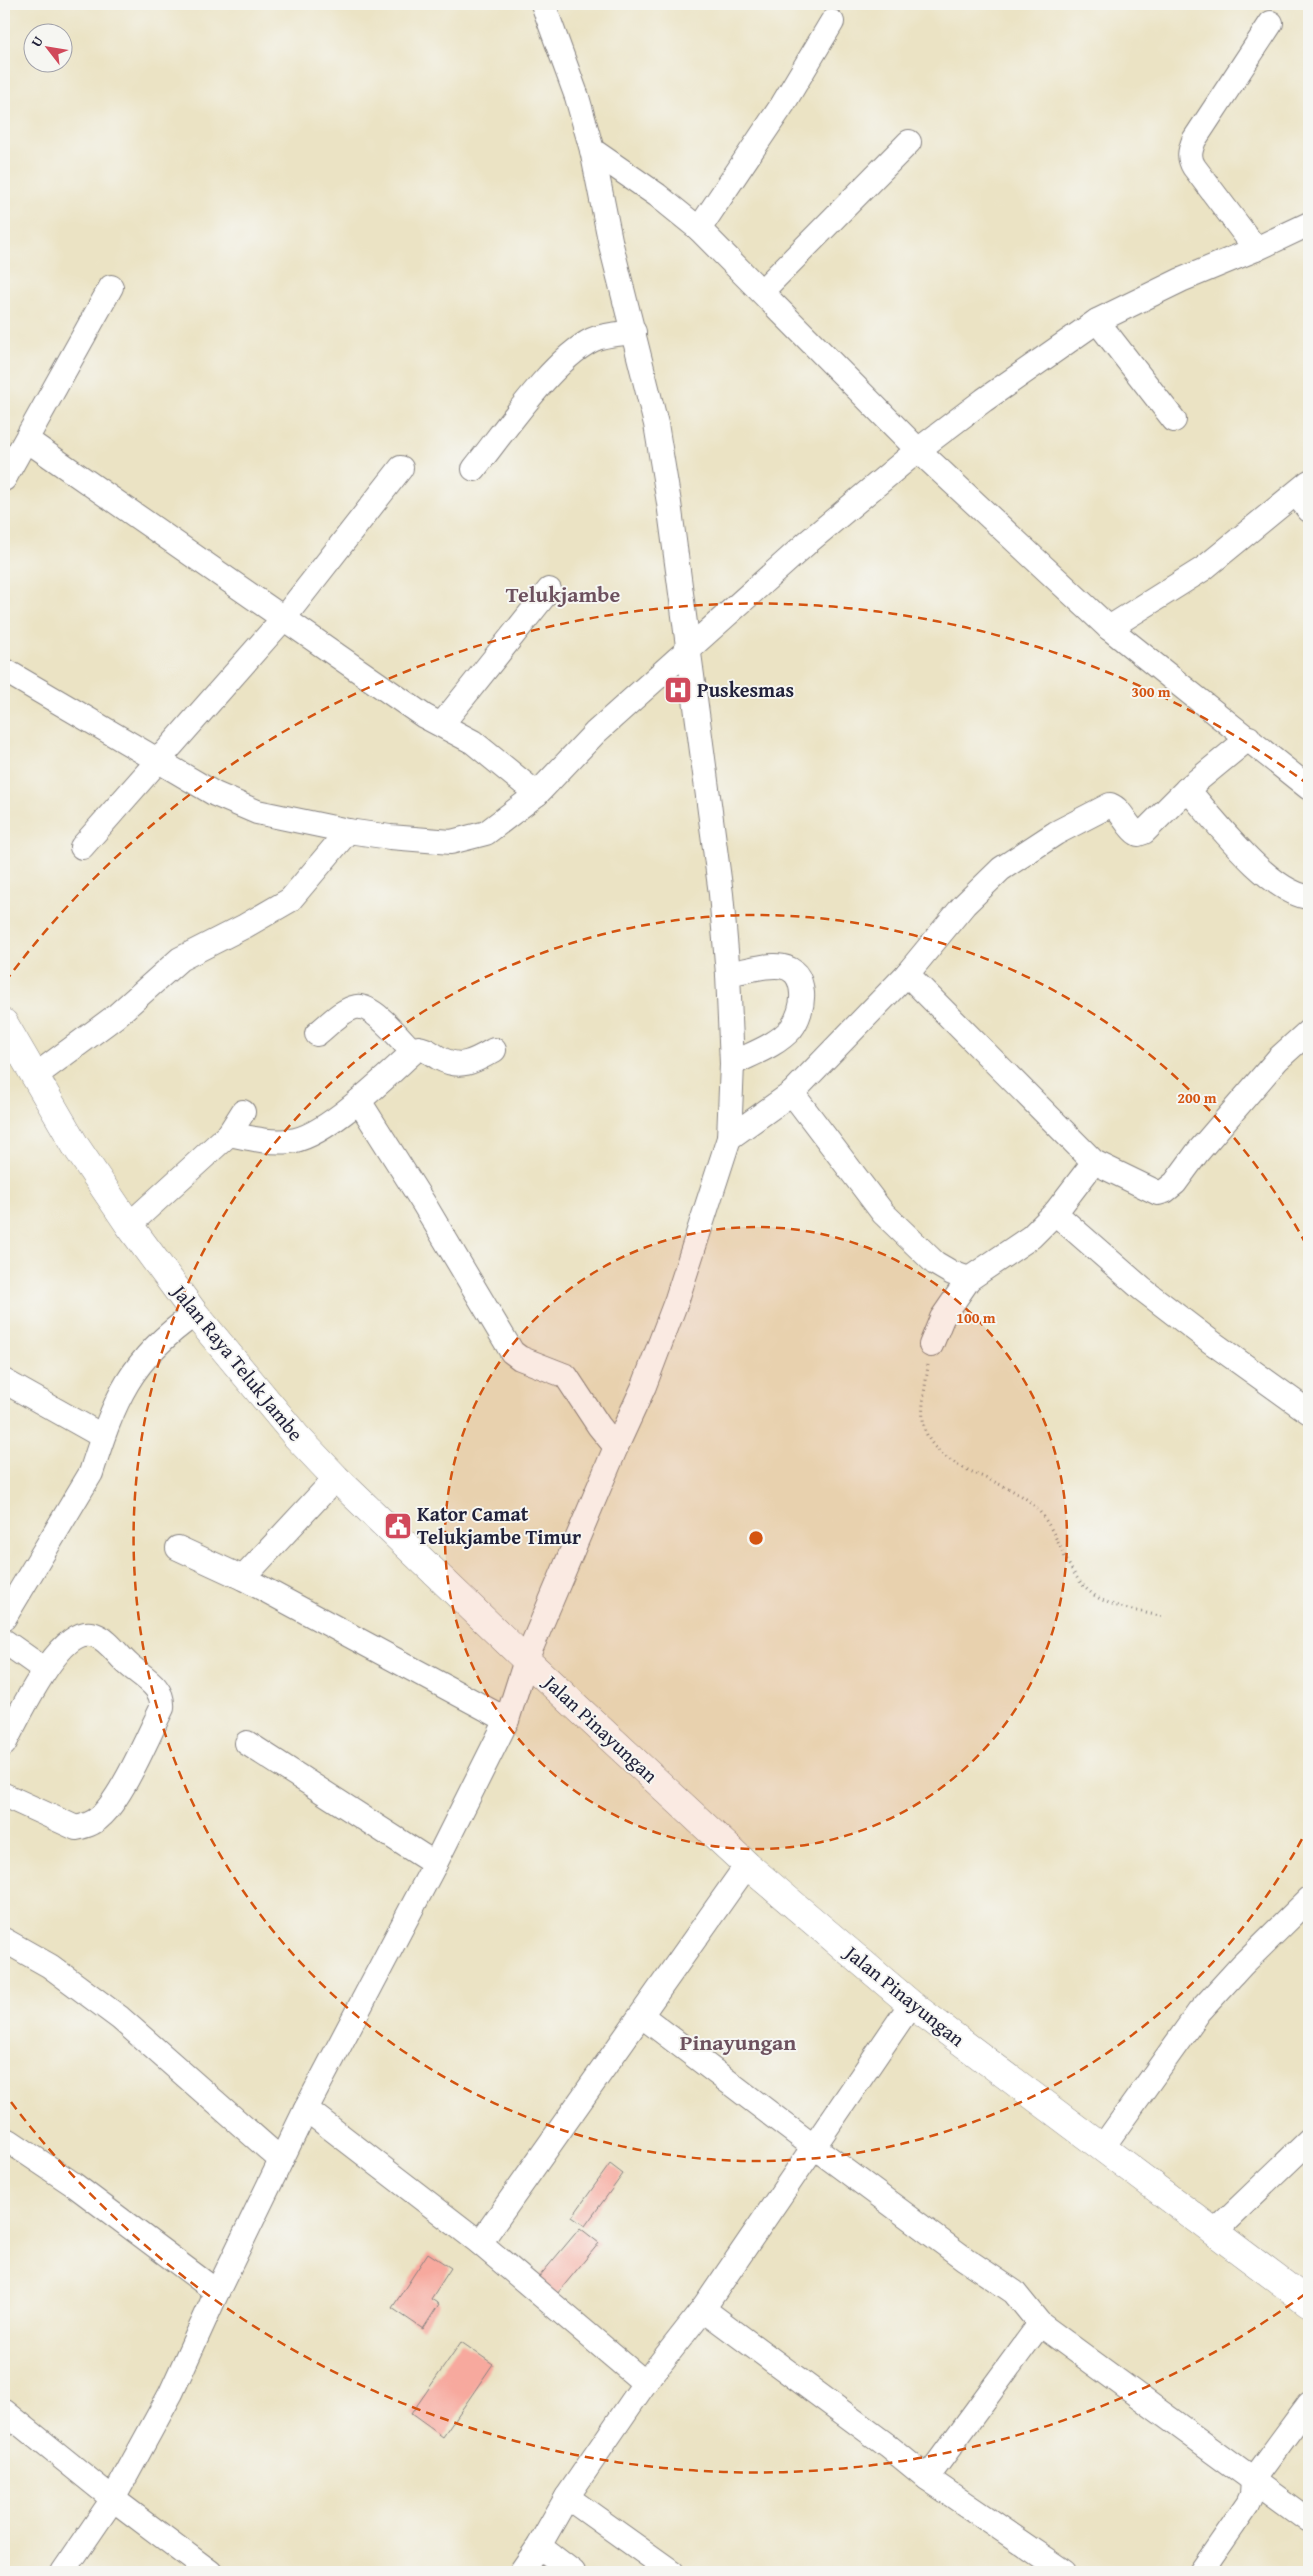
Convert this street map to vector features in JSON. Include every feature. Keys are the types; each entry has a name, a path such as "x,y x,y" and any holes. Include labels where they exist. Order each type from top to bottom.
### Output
{"main road":[{"name":"Jalan Raya Teluk Jambe","path":"4,1023 76,1145 129,1225 195,1314 296,1436 336,1478 526,1660"},
{"name":"Jalan Pinayungan","path":"526,1660 747,1865 911,2004 1309,2302"}],"street":[{"path":"63,2572 113,2499 171,2393 216,2292 306,2109 435,1864 507,1720 526,1660 644,1386 677,1299 729,1138 732,1064 728,974 721,894 660,450 634,332 611,245 592,150 577,97 543,4"},
{"path":"700,229 784,104 832,22"},
{"path":"1256,250 1194,167 1190,160 1190,151 1194,140 1271,23"},
{"path":"762,291 909,142"},
{"path":"592,150 700,229 918,450 1109,628 1249,738 1309,788"},
{"path":"4,670 216,794 257,812 348,831 451,842 486,833 537,794 595,733 808,542 918,450 1000,388 1097,321 1181,280 1256,250 1309,224"},
{"path":"6,471 27,440 111,287"},
{"path":"1097,321 1174,420"},
{"path":"474,469 550,374 578,348 594,338 634,332"},
{"path":"27,440 424,716 473,742 537,794"},
{"path":"82,847 159,762 284,618 401,468"},
{"path":"1109,628 1203,569 1305,495"},
{"path":"442,724 549,590"},
{"path":"729,1138 792,1094 907,974 964,905 1000,868 1056,832 1110,805 1117,807 1132,830 1138,834 1144,832 1187,789 1249,738"},
{"path":"1187,789 1250,860 1278,884 1296,894 1309,897"},
{"path":"35,1076 116,1016 180,959 245,926 290,900 348,831"},
{"path":"728,974 783,966 795,971 801,983 802,999 800,1013 792,1028 777,1042 732,1064"},
{"path":"907,974 1094,1162 1158,1193 1165,1191 1278,1059 1309,1031"},
{"path":"317,1034 354,1007 363,1006 376,1015 413,1052"},
{"path":"229,1134 291,1142 314,1134 359,1100 418,1048 423,1048 440,1059 462,1065 470,1064 494,1050"},
{"path":"792,1094 883,1213 935,1263 952,1273 969,1279"},
{"path":"359,1100 443,1235 512,1352 520,1358 566,1376 616,1448"},
{"path":"129,1225 229,1134 243,1112"},
{"path":"931,1345 942,1318 969,1279 1032,1237 1055,1213 1094,1162"},
{"path":"1055,1213 1142,1289 1210,1341 1309,1412"},
{"path":"4,1618 91,1473 102,1436 117,1399 133,1372 154,1345 195,1314"},
{"path":"4,1381 102,1436"},
{"path":"243,1578 336,1478"},
{"path":"178,1548 243,1578 507,1720"},
{"path":"4,1744 45,1670 58,1653 72,1640 82,1634 93,1634 102,1638 125,1662 158,1690 163,1699 162,1708 113,1803 100,1818 87,1826 76,1828 4,1795"},
{"path":"4,1641 45,1670"},
{"path":"247,1743 435,1864"},
{"path":"480,2243 747,1865"},
{"path":"1102,2148 1199,2012 1242,1965 1309,1899"},
{"path":"4,1940 50,1966 120,2018 281,2160"},
{"path":"521,2572 539,2546 567,2497 645,2383 704,2309 911,2004"},
{"path":"642,2016 814,2147 965,2259 1014,2292 1040,2324 1309,2521"},
{"path":"306,2109 480,2243 645,2383"},
{"path":"9,2141 73,2184 216,2292"},
{"path":"1214,2232 1309,2141"},
{"path":"704,2309 888,2446 927,2478 1064,2572"},
{"path":"927,2478 1040,2324"},
{"path":"1201,2572 1248,2504 1252,2495 1253,2480 1309,2404"},
{"path":"4,2411 113,2499 210,2572"},
{"path":"567,2497 672,2572"},
{"path":"539,2546 573,2572"}],"path":[{"path":"931,1345 923,1419 928,1437 939,1450 957,1464 1028,1500 1043,1514 1065,1559 1094,1596 1162,1617"}],"building":[{"path":"610,2164 623,2174 585,2226 572,2217"},
{"path":"580,2228 599,2243 552,2300 533,2284"},
{"path":"428,2253 451,2268 431,2299 439,2304 423,2329 392,2308"},
{"path":"461,2342 493,2364 443,2437 411,2414"}],"place":[{"name":"Puskesmas","path":"678,690"},
{"name":"Kator Camat Telukjambe Timur","path":"398,1526"}],"district":[{"name":"Telukjambe","path":"563,594"},
{"name":"Pinayungan","path":"738,2042"}]}
